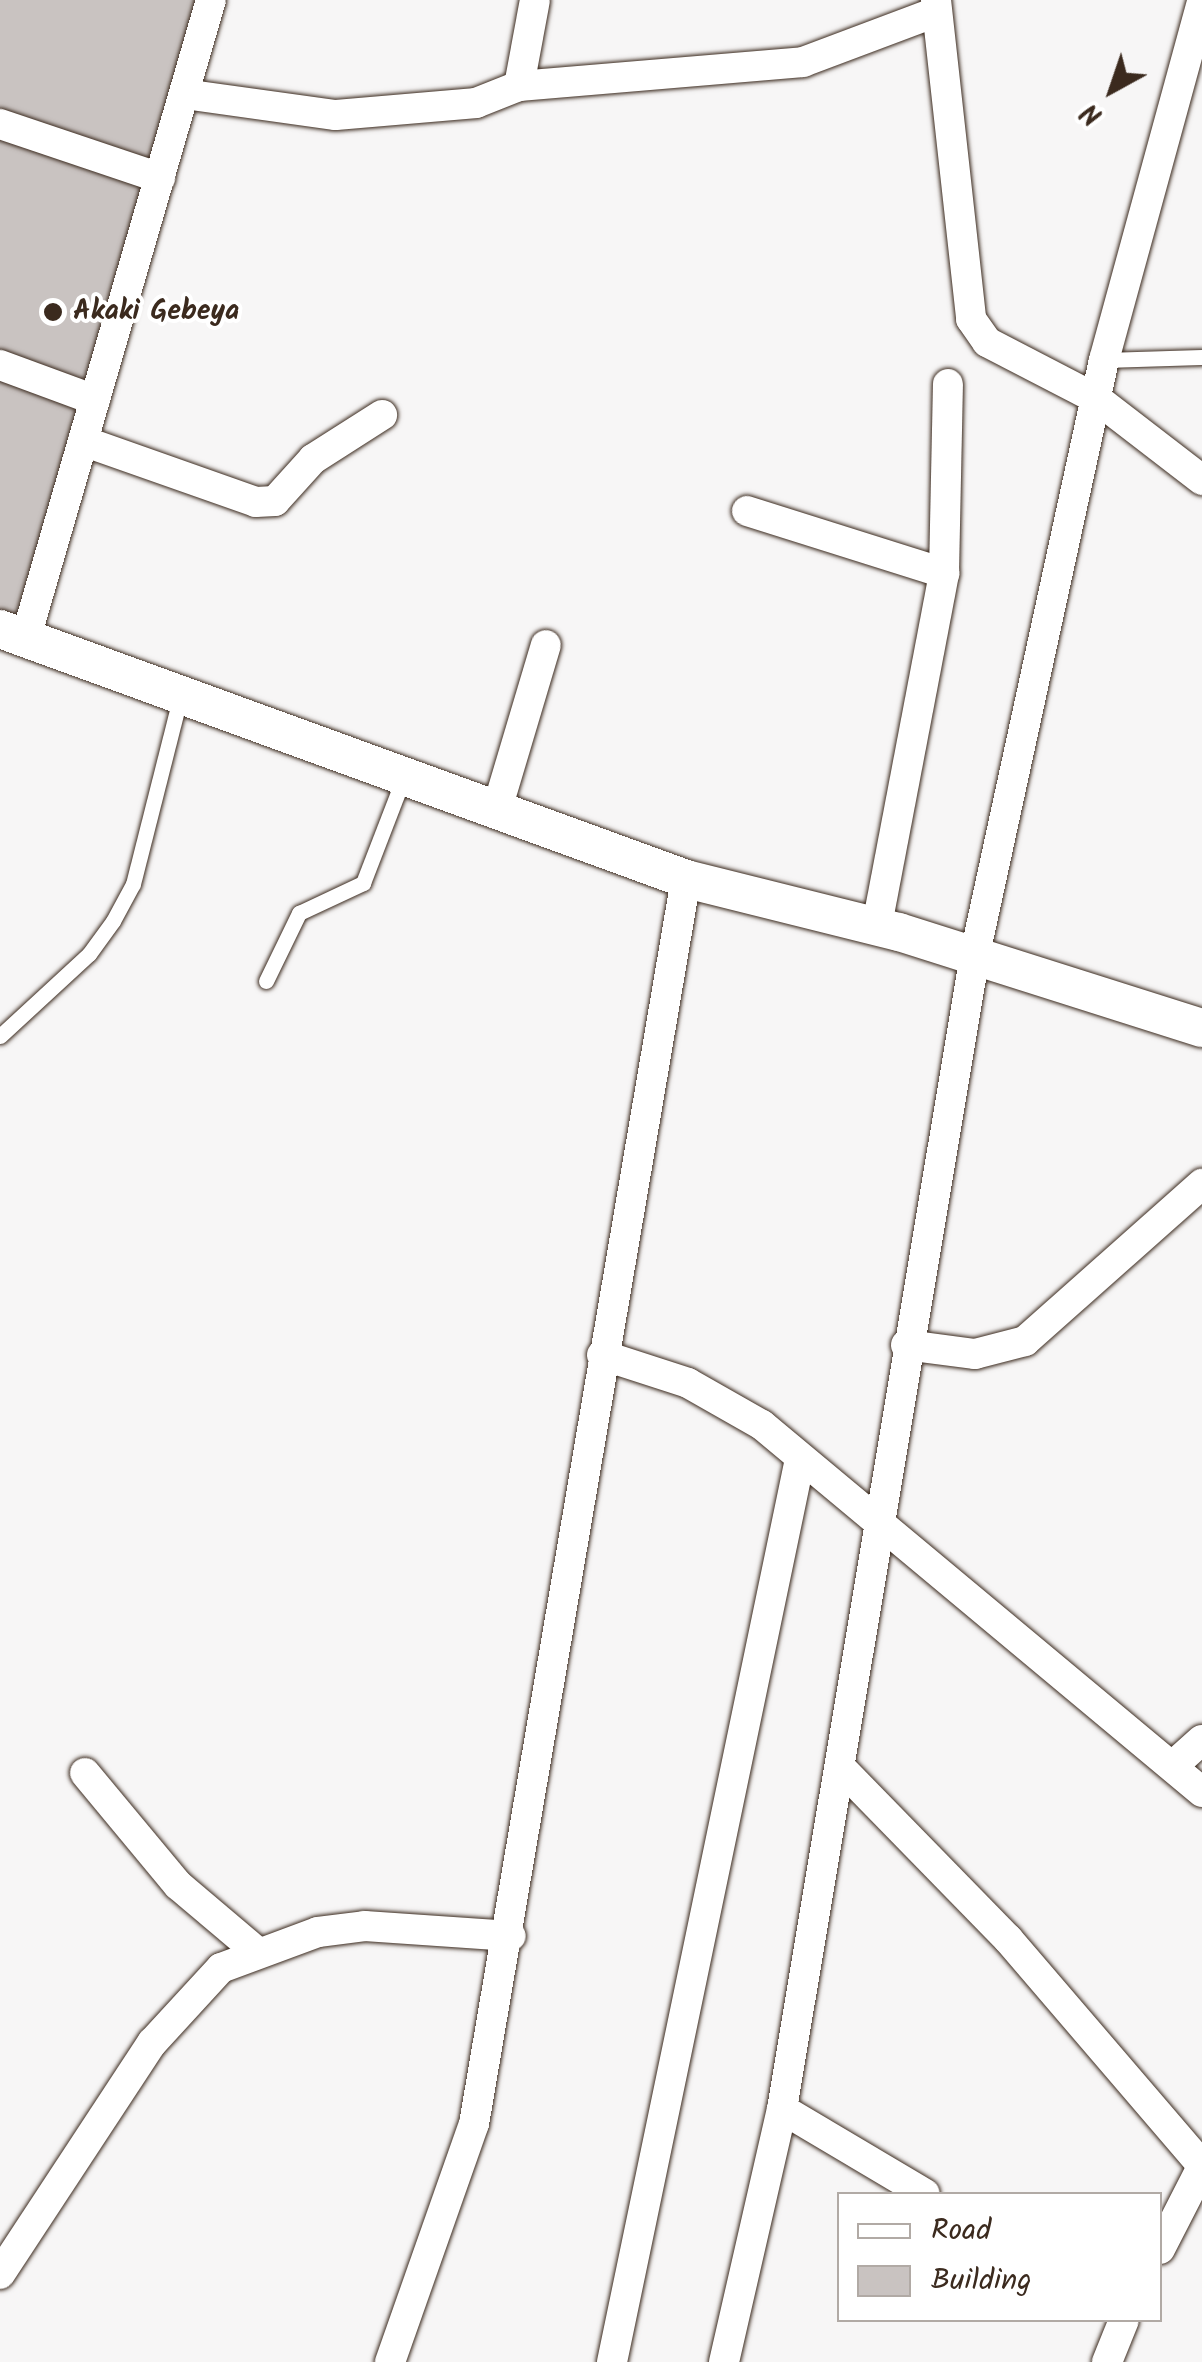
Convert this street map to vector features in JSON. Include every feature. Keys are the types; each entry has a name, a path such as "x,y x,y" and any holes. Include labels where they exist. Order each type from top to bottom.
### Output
{"street":[{"path":"211,0 83,440 13,633 686,879 876,925 1202,1028"},
{"path":"519,86 535,0"},
{"path":"724,2362 782,2108 841,1768 906,1345 975,954 1104,360 1197,39 1202,1"},
{"path":"184,94 336,115 426,112 476,103 519,86 802,62 936,6 971,319 987,342 1096,399 1202,480"},
{"path":"0,124 160,178"},
{"path":"0,365 95,400"},
{"path":"876,925 944,572 948,384"},
{"path":"83,440 256,502 275,501 312,460 382,416"},
{"path":"747,511 944,572"},
{"path":"497,808 546,645"},
{"path":"396,2361 474,2124 511,1936 554,1625 686,879"},
{"path":"906,1345 975,1354 1026,1341 1202,1184"},
{"path":"602,1355 724,1401 1175,1764 1202,1792"},
{"path":"612,2362 800,1459"},
{"path":"1175,1764 1202,1740"},
{"path":"841,1768 1008,1939 1202,2166 1162,2245"},
{"path":"85,1773 178,1885 255,1950"},
{"path":"0,2274 152,2044 221,1968 255,1950 366,1926 511,1936"},
{"path":"782,2108 921,2192"},
{"path":"1106,2362 1123,2322"}],"lane":[{"path":"1104,360 1202,357"},
{"path":"0,1036 89,954 126,896 181,692"},
{"path":"266,981 299,913 364,883 405,774"}],"building":[{"name":"Akaki Gebeya","path":"0,0 200,0 13,628 0,624"}],"place":[{"name":"Akaki Gebeya","path":"53,312"}]}
